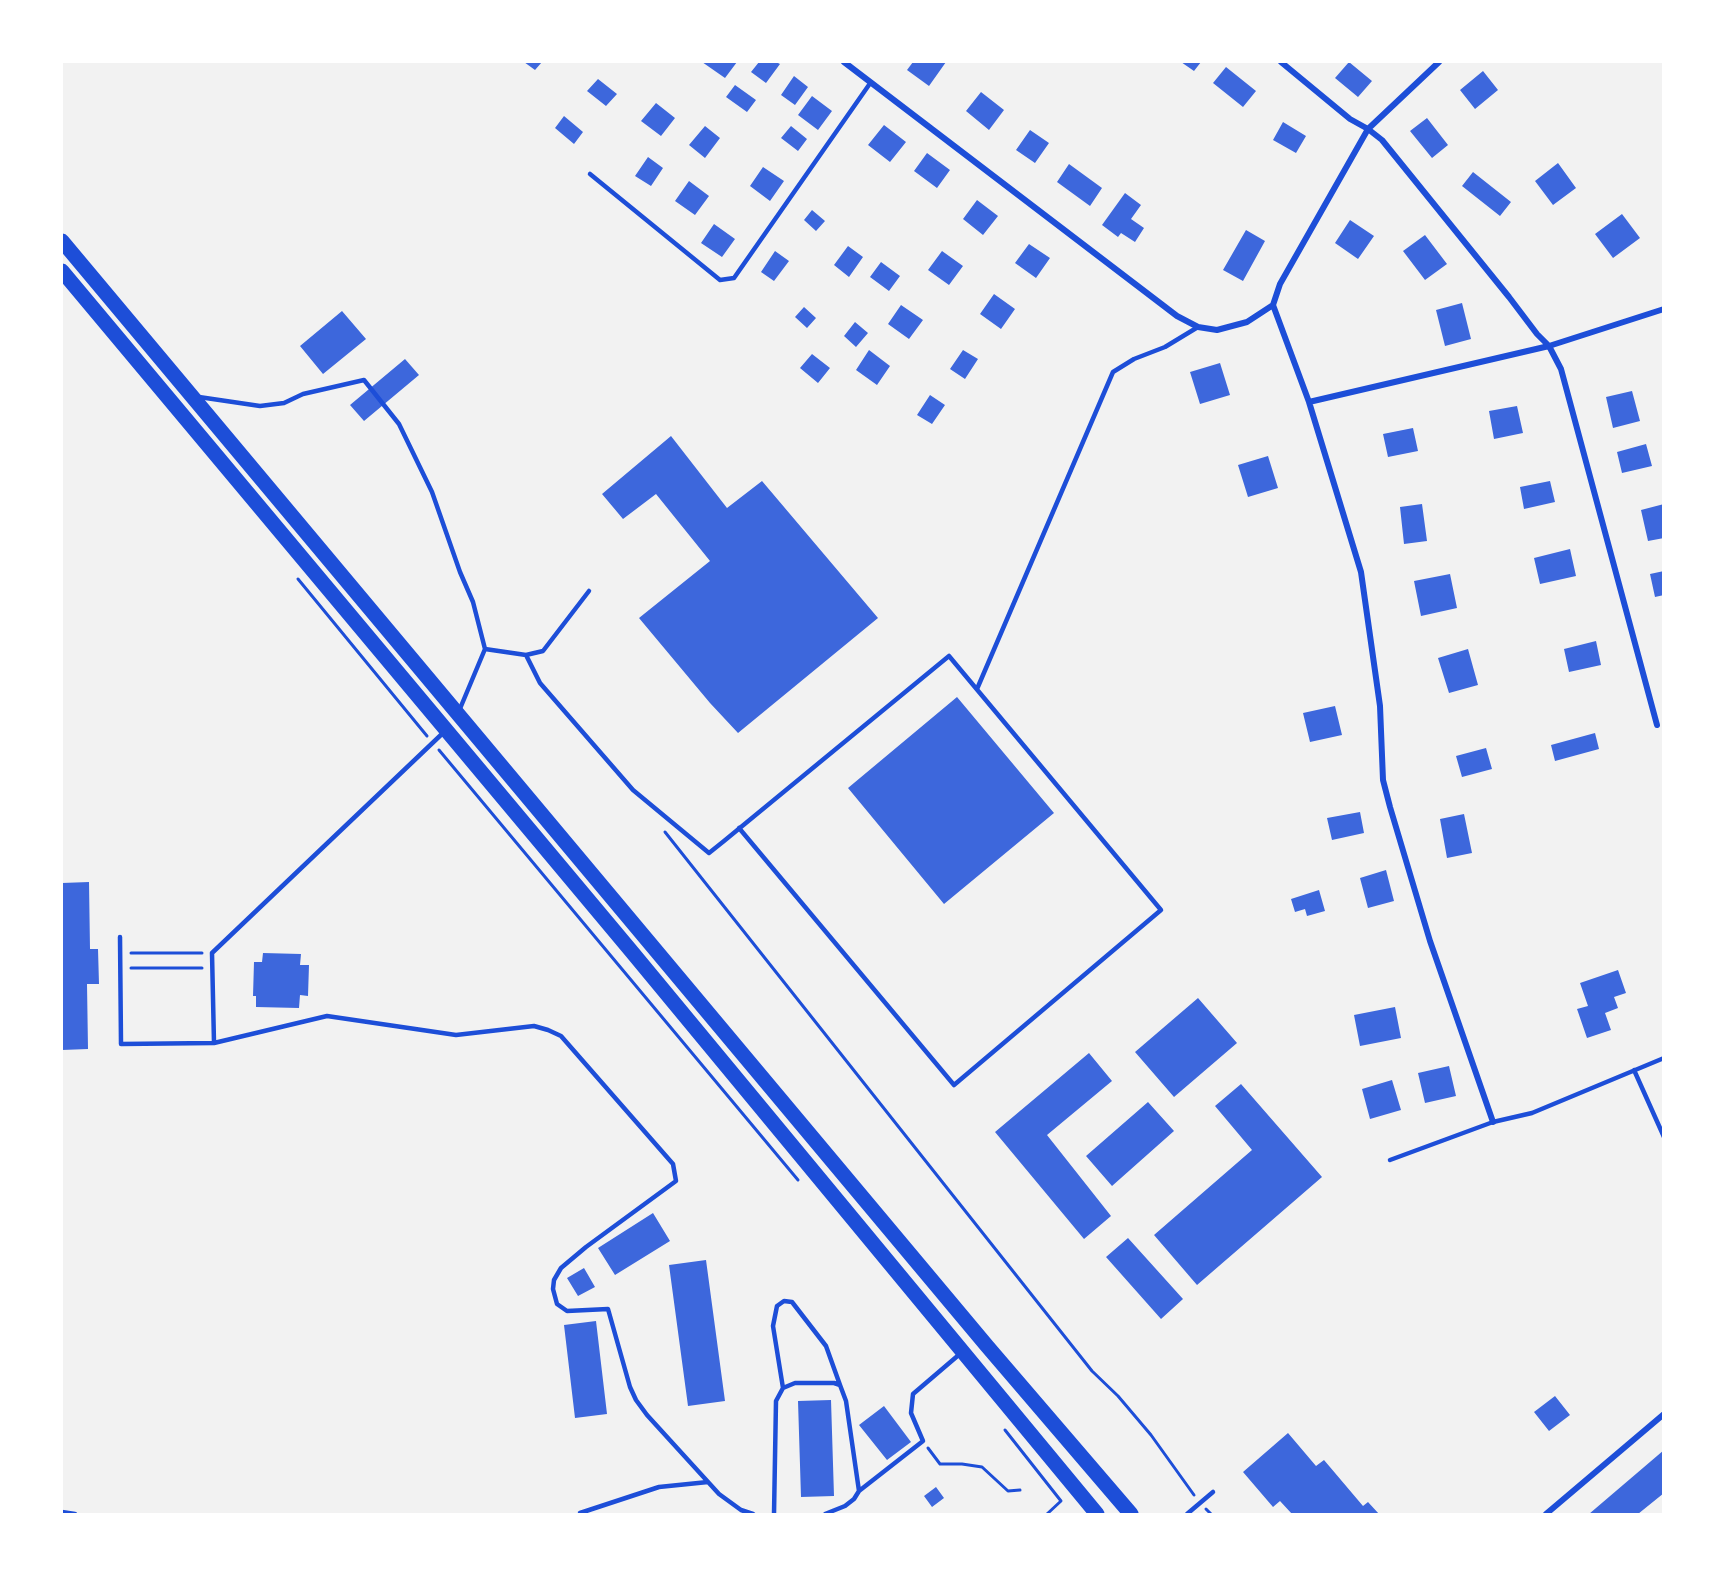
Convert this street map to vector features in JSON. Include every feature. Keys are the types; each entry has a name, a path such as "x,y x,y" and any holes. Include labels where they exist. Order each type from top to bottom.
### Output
{"highway":[{"path":"62,241 1131,1515"},
{"path":"62,271 963,1351 1097,1515"}],"street":[{"path":"844,62 1177,316 1198,327 1217,330 1246,322 1273,305"},
{"path":"1281,62 1350,119 1382,140 1549,346 1561,369 1657,724"},
{"path":"1439,62 1368,129 1280,284 1273,305 1309,402 1361,572 1380,706 1383,780 1430,941 1493,1122"},
{"path":"1309,402 1549,346 1664,309"},
{"path":"1546,1515 1664,1414"}],"lane":[{"path":"590,174 720,280 734,278 871,82"},
{"path":"977,689 1113,372 1134,359 1166,347 1198,327"},
{"path":"190,395 260,406 284,403 303,394 364,380 399,424 432,492 460,572 474,602 484,649 458,712"},
{"path":"484,649 526,655 543,651 589,591"},
{"path":"526,655 540,683 633,790 709,853 739,828 949,656 1161,910 954,1085 739,828"},
{"path":"214,1042 212,953 446,730"},
{"path":"120,937 121,1044 214,1042 327,1016 456,1035 534,1026 561,1036 673,1164 676,1181 561,1268 554,1280 553,1289 557,1304 567,1311 608,1309 630,1387 636,1400 652,1422 708,1482 726,1499 753,1515"},
{"path":"1390,1160 1493,1122 1532,1113 1664,1058"},
{"path":"1634,1070 1664,1137"},
{"path":"774,1515 776,1401 783,1388 774,1326 777,1306 784,1301 792,1302 826,1346 846,1401 859,1491"},
{"path":"825,1515 845,1506 854,1499 859,1491 923,1441 910,1413 913,1394 963,1351"},
{"path":"783,1388 795,1383 840,1385"},
{"path":"580,1513 659,1487 708,1482"},
{"path":"1187,1515 1213,1492"},
{"path":"62,1512 75,1515"}],"path":[{"path":"291,571 805,1188"},
{"path":"662,828 1092,1371 1118,1396 1151,1435 1200,1503"},
{"path":"120,952 212,953"},
{"path":"120,968 212,968"},
{"path":"1002,1426 1061,1501 1047,1515"},
{"path":"923,1441 940,1464 982,1467 1008,1491 1020,1490"}],"building":[{"path":"524,62 542,62 535,70"},
{"path":"702,62 737,62 725,78"},
{"path":"759,62 780,64 766,83 751,72"},
{"path":"913,62 946,62 929,86 907,70"},
{"path":"1181,62 1201,62 1194,71"},
{"path":"1349,62 1372,81 1358,97 1335,78"},
{"path":"1226,67 1256,91 1243,107 1213,83"},
{"path":"1483,71 1498,90 1475,109 1460,90"},
{"path":"794,76 808,87 795,105 781,95"},
{"path":"598,79 617,94 606,106 587,91"},
{"path":"735,85 756,100 747,112 726,97"},
{"path":"981,92 1004,110 989,130 966,111"},
{"path":"812,96 832,111 818,130 798,115"},
{"path":"656,103 675,118 661,136 641,121"},
{"path":"564,116 583,132 574,144 555,128"},
{"path":"1427,118 1448,145 1432,158 1410,131"},
{"path":"1283,122 1306,136 1296,153 1273,140"},
{"path":"884,125 906,142 890,162 868,145"},
{"path":"705,126 720,138 705,158 689,145"},
{"path":"791,126 807,139 798,151 781,138"},
{"path":"1030,130 1049,143 1035,163 1016,150"},
{"path":"927,153 950,170 937,188 914,171"},
{"path":"648,157 663,168 651,186 635,176"},
{"path":"1558,163 1576,188 1553,205 1535,181"},
{"path":"1069,164 1102,188 1090,206 1057,182"},
{"path":"763,167 784,181 770,201 750,186"},
{"path":"1473,172 1511,202 1500,216 1462,186"},
{"path":"689,181 709,196 695,215 675,201"},
{"path":"1125,193 1141,205 1131,219 1144,228 1135,242 1121,233 1118,237 1102,225"},
{"path":"977,200 998,216 983,235 963,219"},
{"path":"812,210 825,221 816,231 804,220"},
{"path":"1622,214 1640,238 1613,258 1595,234"},
{"path":"1350,220 1374,236 1358,259 1335,243"},
{"path":"714,224 735,239 722,257 701,243"},
{"path":"1246,230 1265,241 1243,281 1223,270"},
{"path":"1425,235 1447,264 1425,280 1403,251"},
{"path":"1029,244 1050,258 1036,278 1015,263"},
{"path":"848,246 863,257 849,277 834,265"},
{"path":"775,251 789,261 774,281 761,272"},
{"path":"942,251 963,266 949,285 928,270"},
{"path":"881,262 900,276 889,291 870,277"},
{"path":"994,294 1015,309 1001,329 980,314"},
{"path":"1462,303 1471,339 1445,346 1436,310"},
{"path":"901,305 923,320 909,339 888,324"},
{"path":"804,307 816,318 807,328 795,317"},
{"path":"342,311 366,339 323,374 300,346"},
{"path":"855,322 868,333 856,347 844,336"},
{"path":"869,350 890,366 877,385 856,370"},
{"path":"963,350 978,359 965,379 950,369"},
{"path":"812,354 830,368 818,383 800,368"},
{"path":"405,359 419,375 364,421 350,405"},
{"path":"1220,363 1230,395 1200,404 1190,372"},
{"path":"1632,391 1640,421 1613,428 1606,397"},
{"path":"930,395 945,405 932,424 917,415"},
{"path":"1517,406 1523,433 1494,439 1489,411"},
{"path":"1413,428 1418,451 1388,457 1383,434"},
{"path":"671,436 727,508 762,481 878,618 738,733 639,618 710,561 656,494 623,519 602,494"},
{"path":"1646,444 1652,466 1622,473 1617,452"},
{"path":"1268,456 1278,488 1248,497 1238,465"},
{"path":"1550,481 1555,502 1524,509 1520,487"},
{"path":"1422,504 1427,541 1404,544 1400,507"},
{"path":"1664,504 1664,538 1648,541 1641,510"},
{"path":"1570,549 1576,576 1540,584 1534,558"},
{"path":"1664,571 1664,595 1655,597 1650,574"},
{"path":"1450,574 1457,608 1421,616 1414,581"},
{"path":"1596,641 1601,665 1569,672 1564,649"},
{"path":"1468,649 1478,685 1449,693 1438,658"},
{"path":"957,697 1054,813 944,904 848,788"},
{"path":"1335,706 1342,735 1310,742 1303,713"},
{"path":"1595,733 1599,749 1555,761 1551,745"},
{"path":"1486,748 1492,769 1462,777 1456,756"},
{"path":"1360,812 1364,833 1332,840 1327,818"},
{"path":"1464,814 1472,853 1447,858 1440,819"},
{"path":"1386,870 1394,901 1368,908 1360,878"},
{"path":"89,882 90,949 98,949 99,984 87,984 88,1049 62,1050 62,883"},
{"path":"1319,890 1325,911 1307,916 1305,909 1295,912 1291,899"},
{"path":"263,953 301,954 300,965 309,965 308,996 300,995 299,1008 256,1007 256,996 253,996 254,962 262,962"},
{"path":"1618,970 1626,993 1614,997 1618,1008 1605,1013 1611,1030 1587,1038 1577,1009 1588,1006 1580,983"},
{"path":"1198,998 1237,1043 1174,1097 1135,1052"},
{"path":"1395,1007 1401,1038 1360,1046 1354,1015"},
{"path":"1089,1053 1112,1081 1047,1135 1111,1216 1084,1239 995,1132"},
{"path":"1449,1066 1456,1096 1425,1103 1418,1073"},
{"path":"1392,1080 1401,1110 1370,1119 1362,1089"},
{"path":"1241,1084 1322,1177 1197,1285 1154,1235 1252,1150 1215,1106"},
{"path":"1148,1102 1174,1131 1112,1186 1086,1156"},
{"path":"653,1213 670,1241 615,1275 598,1248"},
{"path":"1128,1238 1183,1299 1161,1319 1106,1257"},
{"path":"706,1260 725,1401 688,1406 669,1265"},
{"path":"584,1268 595,1287 578,1296 567,1278"},
{"path":"596,1321 607,1414 575,1418 564,1325"},
{"path":"1555,1396 1570,1415 1549,1431 1534,1412"},
{"path":"831,1400 834,1496 801,1497 798,1401"},
{"path":"884,1406 911,1442 887,1460 859,1425"},
{"path":"1288,1433 1316,1466 1324,1460 1363,1506 1368,1502 1379,1514 1292,1514 1280,1501 1273,1507 1243,1472"},
{"path":"1664,1450 1664,1493 1638,1514 1589,1514"},
{"path":"936,1487 944,1498 932,1507 924,1496"}]}
